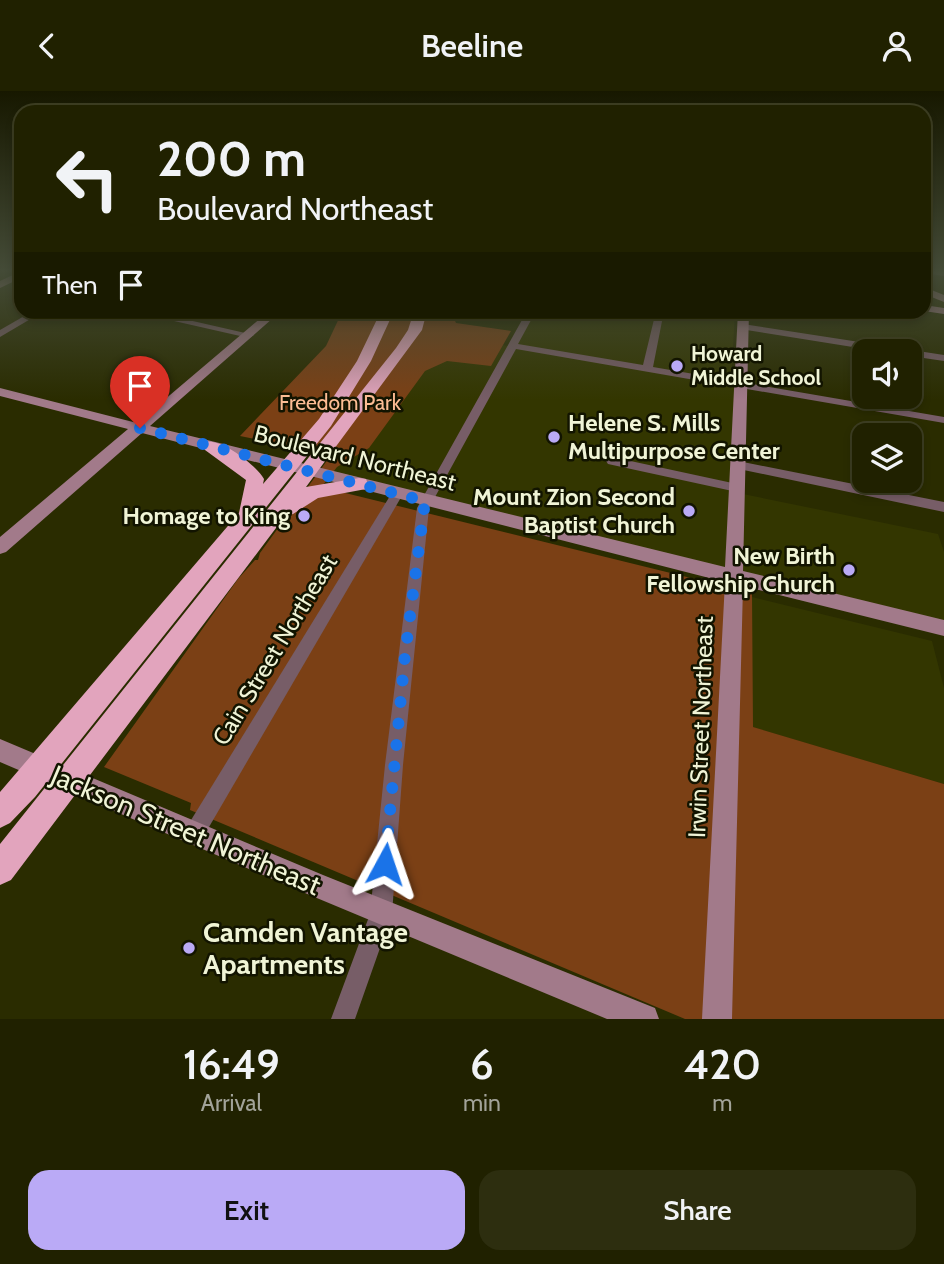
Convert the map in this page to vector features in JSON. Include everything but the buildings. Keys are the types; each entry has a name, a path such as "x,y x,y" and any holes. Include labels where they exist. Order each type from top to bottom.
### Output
{"highway":[{"path":"0,815 257,522 299,468 375,342 385,319"},
{"path":"0,869 257,522 299,468 402,350 417,319"},
{"path":"211,446 248,470 255,479 253,498 257,522"},
{"path":"257,522 313,492 359,484"}],"main road":[{"path":"0,547 267,319"},
{"name":"Irwin Street Northeast","path":"717,1019 743,319"},
{"name":"Boulevard Northeast","path":"0,392 397,494 944,628"},
{"name":"Jackson Street Northeast","path":"0,750 381,914 644,1019"}],"street":[{"path":"0,334 26,319"},
{"path":"173,319 250,335"},
{"path":"343,1019 381,914 405,655 425,501 528,319"},
{"path":"647,370 658,319"},
{"path":"743,319 852,341"},
{"path":"513,346 944,421"},
{"path":"922,355 944,358"},
{"path":"612,461 737,488"},
{"path":"738,465 944,507"},
{"name":"Cain Street Northeast","path":"195,832 397,494"}],"shaded area":[{"path":"530,319 735,319 731,384 745,387 738,493 938,534 944,552 944,627 324,477 425,332 515,347"},
{"path":"752,597 932,641 944,688 944,784 752,727"}],"green space":[{"name":"Freedom Park","path":"339,319 454,319 456,323 511,331 491,366 447,361 425,371 369,448 337,467 323,485 329,489 752,593 753,727 944,784 944,1019 685,1019 190,810 191,803 104,767 238,579 258,560 260,553 331,455 240,436 326,346"}],"place":[{"name":"Howard Middle School","path":"677,366"},
{"name":"Helene S. Mills Multipurpose Center","path":"554,437"},
{"name":"Mount Zion Second Baptist Church","path":"689,511"},
{"name":"Homage to King","path":"304,516"},
{"name":"New Birth Fellowship Church","path":"849,570"},
{"name":"Camden Vantage Apartments","path":"189,948"}],"route":[{"path":"140,428 425,501 405,655 385,864"}]}
